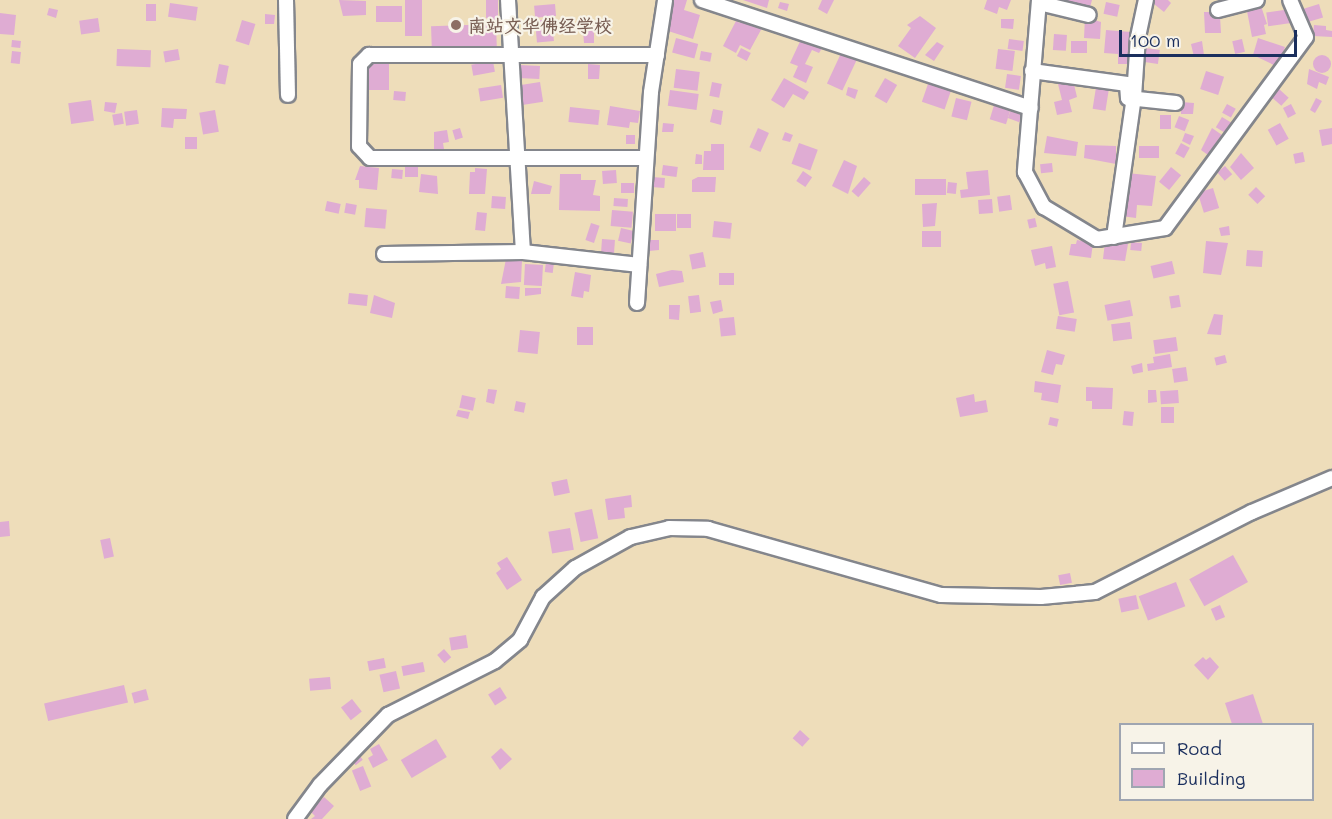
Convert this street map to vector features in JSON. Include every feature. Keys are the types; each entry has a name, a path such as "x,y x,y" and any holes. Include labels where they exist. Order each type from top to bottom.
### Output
{"street":[{"path":"286,0 288,95"},
{"path":"508,0 515,157 523,252"},
{"path":"637,303 645,158 665,0"},
{"path":"702,0 1031,108"},
{"path":"1114,237 1134,97 1138,37 1146,0"},
{"path":"1218,10 1257,0"},
{"path":"1089,15 1039,2 1025,172 1044,207 1097,239 1165,228 1306,37 1290,0"},
{"path":"645,158 370,158 359,146 363,57 510,54 657,55"},
{"path":"1032,71 1127,84 1128,98 1176,104"},
{"path":"384,254 523,252 639,265"},
{"path":"295,819 320,785 388,715 495,661 520,640 543,597 575,568 631,537 669,528 708,529 941,596 1041,597 1095,592 1252,512 1332,478"}],"building":[{"path":"339,0 366,1 366,15 343,16"},
{"path":"405,0 422,0 422,36 405,36"},
{"path":"486,0 498,0 498,21 486,18"},
{"path":"674,0 687,0 684,10 700,15 693,39 665,30"},
{"path":"743,0 769,0 767,8"},
{"path":"822,0 834,0 827,14 818,9"},
{"path":"987,0 1011,0 1007,10 999,7 997,14 984,9"},
{"path":"1063,0 1092,0 1089,11 1062,5"},
{"path":"1149,0 1168,0 1171,3 1164,12"},
{"path":"780,2 789,4 787,11 778,8"},
{"path":"1106,2 1120,5 1117,17 1104,14"},
{"path":"170,3 198,7 196,21 168,17"},
{"path":"1260,3 1267,24 1264,25 1266,34 1252,37 1246,6"},
{"path":"146,4 156,4 156,21 146,21"},
{"path":"555,4 556,16 535,18 534,6"},
{"path":"1319,4 1323,17 1308,22 1304,9"},
{"path":"376,6 402,6 402,22 376,22"},
{"path":"49,8 58,10 56,18 47,15"},
{"path":"1291,9 1293,23 1268,26 1266,12"},
{"path":"1204,12 1215,12 1216,17 1220,16 1221,33 1205,33"},
{"path":"0,13 16,15 14,35 0,34"},
{"path":"265,14 275,15 274,24 265,24"},
{"path":"920,16 936,28 915,58 898,46 911,28 907,25"},
{"path":"1085,17 1101,22 1100,39 1084,38"},
{"path":"98,18 100,32 81,35 79,21"},
{"path":"742,18 762,28 750,50 740,45 736,53 723,46 736,21 740,23"},
{"path":"552,19 554,41 537,42 535,20"},
{"path":"1001,19 1014,19 1013,29 1001,28"},
{"path":"242,20 255,24 249,45 236,41"},
{"path":"496,24 497,49 432,51 431,26"},
{"path":"1314,25 1326,26 1326,30 1332,31 1332,37 1313,36"},
{"path":"594,30 594,43 584,43 583,31"},
{"path":"1106,30 1131,32 1129,64 1118,64 1118,54 1104,53"},
{"path":"1054,34 1067,35 1066,51 1053,50"},
{"path":"803,35 824,45 819,53 812,50 805,64 813,67 806,83 793,77 798,66 790,63"},
{"path":"676,38 698,44 694,58 672,52"},
{"path":"1258,38 1285,47 1278,67 1253,55"},
{"path":"1009,39 1024,41 1022,51 1008,49"},
{"path":"1242,39 1245,52 1235,54 1232,41"},
{"path":"12,40 21,41 20,48 11,47"},
{"path":"1071,41 1087,41 1087,53 1071,53"},
{"path":"1202,41 1204,55 1194,57 1191,44"},
{"path":"937,42 944,46 934,61 925,55"},
{"path":"741,48 751,53 747,61 737,56"},
{"path":"1145,48 1160,50 1158,64 1143,62"},
{"path":"117,49 151,50 150,67 116,66"},
{"path":"178,49 180,60 165,62 163,52"},
{"path":"843,49 858,56 842,91 827,83"},
{"path":"998,49 1015,51 1012,71 996,69"},
{"path":"12,51 21,52 20,64 11,63"},
{"path":"701,51 712,53 710,62 699,60"},
{"path":"1322,55 1328,58 1331,64 1328,70 1322,73 1316,70 1313,64 1316,58"},
{"path":"368,60 389,60 389,90 368,90"},
{"path":"493,61 495,72 473,76 471,65"},
{"path":"219,64 229,66 225,85 215,83"},
{"path":"588,64 600,65 599,79 588,79"},
{"path":"519,65 540,66 539,79 518,78"},
{"path":"676,69 700,72 698,91 674,88"},
{"path":"1309,69 1329,77 1326,85 1319,82 1317,89 1307,84"},
{"path":"1206,71 1224,77 1218,95 1200,89"},
{"path":"1007,74 1021,76 1019,90 1005,88"},
{"path":"1072,76 1077,97 1069,100 1072,112 1057,115 1054,102 1062,100 1057,80"},
{"path":"784,78 809,92 804,100 793,94 784,108 771,100"},
{"path":"885,78 897,85 887,103 874,96"},
{"path":"930,78 953,86 945,109 922,102"},
{"path":"1097,81 1110,83 1105,111 1093,109"},
{"path":"540,82 543,102 522,105 519,85"},
{"path":"712,82 722,84 719,98 709,96"},
{"path":"501,85 503,98 480,101 478,89"},
{"path":"848,87 858,90 855,99 846,95"},
{"path":"1279,89 1289,98 1281,106 1272,97"},
{"path":"670,90 699,94 696,110 668,106"},
{"path":"394,91 406,92 405,101 393,100"},
{"path":"956,98 972,102 967,120 951,116"},
{"path":"1316,98 1322,101 1315,113 1310,110"},
{"path":"91,100 94,121 71,124 68,103"},
{"path":"105,102 117,103 115,113 104,111"},
{"path":"995,102 1011,107 1006,124 990,119"},
{"path":"1181,102 1194,103 1193,114 1181,114"},
{"path":"1013,104 1024,108 1019,122 1008,118"},
{"path":"1227,104 1236,109 1231,118 1222,113"},
{"path":"1291,104 1296,114 1288,118 1283,108"},
{"path":"610,106 640,111 638,123 630,122 629,128 607,125"},
{"path":"570,107 600,110 598,125 568,122"},
{"path":"162,108 187,109 186,119 174,119 173,128 161,127"},
{"path":"713,109 723,111 721,125 710,122"},
{"path":"137,110 139,124 126,126 124,112"},
{"path":"215,110 219,132 203,134 199,113"},
{"path":"122,113 124,124 114,126 112,115"},
{"path":"1160,115 1171,115 1171,129 1160,129"},
{"path":"1179,116 1189,120 1185,131 1175,127"},
{"path":"1222,117 1232,123 1226,133 1216,127"},
{"path":"663,123 674,124 673,132 662,132"},
{"path":"1280,123 1289,139 1276,146 1268,130"},
{"path":"460,128 463,138 455,140 452,130"},
{"path":"758,128 769,133 760,152 749,147"},
{"path":"1212,128 1222,135 1208,155 1201,150"},
{"path":"1332,128 1332,144 1322,146 1319,130"},
{"path":"447,130 449,142 443,143 444,149 434,151 434,132"},
{"path":"785,132 793,135 790,142 782,140"},
{"path":"1185,133 1194,136 1190,145 1182,141"},
{"path":"626,135 635,135 635,144 626,144"},
{"path":"1047,136 1078,142 1076,156 1044,153"},
{"path":"185,137 197,137 197,149 185,149"},
{"path":"799,143 818,150 810,171 791,164"},
{"path":"1181,143 1190,148 1184,158 1175,153"},
{"path":"711,144 724,144 724,170 703,170 704,151 711,151"},
{"path":"1085,145 1116,146 1116,164 1084,158"},
{"path":"1139,146 1159,146 1159,158 1139,158"},
{"path":"1303,152 1305,162 1295,164 1293,154"},
{"path":"1241,153 1254,168 1241,180 1230,167"},
{"path":"696,154 702,155 702,164 695,164"},
{"path":"844,160 857,166 848,194 832,186"},
{"path":"1052,163 1053,172 1041,173 1040,164"},
{"path":"663,165 678,167 676,177 662,175"},
{"path":"360,166 379,168 377,190 359,188 359,180 355,180"},
{"path":"405,166 418,166 418,177 405,177"},
{"path":"1225,166 1232,174 1225,181 1217,173"},
{"path":"1171,167 1181,175 1169,190 1159,182"},
{"path":"475,168 487,169 485,194 469,194 470,172 475,172"},
{"path":"392,169 403,170 402,179 391,178"},
{"path":"616,170 617,183 603,184 602,171"},
{"path":"988,170 990,195 961,198 960,190 968,189 966,172"},
{"path":"803,171 812,177 805,187 796,181"},
{"path":"1127,173 1156,176 1152,206 1137,205 1136,218 1121,216"},
{"path":"421,174 437,176 438,194 419,192"},
{"path":"560,174 581,174 581,180 596,180 593,195 600,196 600,211 559,210"},
{"path":"652,177 665,178 664,188 651,187"},
{"path":"698,177 716,177 715,192 692,192 692,180"},
{"path":"864,177 871,183 858,197 852,191"},
{"path":"915,179 946,179 946,195 915,195"},
{"path":"534,181 552,186 550,194 531,194"},
{"path":"948,182 957,183 956,194 947,193"},
{"path":"621,183 634,183 634,193 621,193"},
{"path":"1256,187 1265,196 1257,204 1248,195"},
{"path":"1213,188 1219,208 1204,213 1198,193"},
{"path":"1010,195 1012,210 999,212 997,197"},
{"path":"492,196 506,197 505,209 491,208"},
{"path":"614,198 628,199 627,207 613,206"},
{"path":"992,199 993,213 979,214 978,200"},
{"path":"327,201 341,204 339,214 325,211"},
{"path":"346,203 357,205 355,215 344,213"},
{"path":"937,203 935,226 923,227 922,204"},
{"path":"366,208 387,210 385,229 364,227"},
{"path":"612,210 633,212 632,228 611,226"},
{"path":"477,212 487,213 485,231 475,230"},
{"path":"655,214 676,214 676,231 655,231"},
{"path":"677,214 691,214 691,228 677,228"},
{"path":"1035,218 1037,227 1029,229 1027,220"},
{"path":"714,221 732,223 730,239 712,237"},
{"path":"591,223 600,226 594,243 585,240"},
{"path":"1229,226 1230,235 1221,236 1219,228"},
{"path":"621,228 634,231 631,244 618,241"},
{"path":"922,231 941,231 941,247 922,247"},
{"path":"602,239 615,240 614,254 601,253"},
{"path":"648,240 659,240 659,250 649,251"},
{"path":"1077,240 1093,243 1091,258 1069,255 1071,244 1076,244"},
{"path":"1206,241 1228,243 1221,275 1203,273"},
{"path":"1105,242 1128,244 1125,261 1103,259"},
{"path":"1131,242 1142,243 1141,251 1130,250"},
{"path":"1052,246 1056,267 1046,269 1045,263 1035,266 1031,250"},
{"path":"1247,250 1263,251 1262,267 1246,266"},
{"path":"703,252 706,267 692,269 689,255"},
{"path":"506,259 522,260 521,282 501,284"},
{"path":"1172,261 1175,274 1153,279 1151,266"},
{"path":"546,262 554,263 553,273 545,272"},
{"path":"525,264 543,265 542,286 524,285"},
{"path":"672,270 682,271 684,282 659,287 656,274"},
{"path":"575,272 591,275 589,292 584,291 583,298 571,296"},
{"path":"719,273 734,273 734,285 719,285"},
{"path":"1068,281 1074,312 1059,315 1053,284"},
{"path":"506,286 520,287 519,299 505,298"},
{"path":"525,288 541,288 541,294 525,296"},
{"path":"349,293 368,295 367,306 348,304"},
{"path":"374,295 395,303 392,318 370,313"},
{"path":"699,295 701,312 690,313 688,296"},
{"path":"1179,295 1181,307 1171,308 1169,297"},
{"path":"721,300 723,311 713,314 710,302"},
{"path":"1130,300 1133,316 1108,321 1104,305"},
{"path":"669,305 680,305 679,320 669,319"},
{"path":"1214,314 1223,315 1221,335 1207,334"},
{"path":"1058,316 1077,319 1075,332 1056,329"},
{"path":"734,317 736,335 721,336 719,319"},
{"path":"1130,322 1132,339 1113,341 1111,324"},
{"path":"577,327 593,327 593,345 577,345"},
{"path":"520,330 540,332 538,354 518,352"},
{"path":"1176,337 1178,351 1155,354 1153,340"},
{"path":"1047,350 1065,355 1062,365 1056,364 1053,375 1041,372"},
{"path":"1170,354 1172,367 1148,371 1147,364 1154,363 1153,357"},
{"path":"1225,355 1227,363 1216,365 1214,358"},
{"path":"1142,363 1143,372 1133,374 1131,366"},
{"path":"1186,367 1188,381 1174,383 1172,369"},
{"path":"1035,381 1061,385 1058,403 1041,400 1042,393 1034,392"},
{"path":"1086,387 1113,388 1112,409 1092,409 1092,401 1086,401"},
{"path":"488,389 497,390 494,404 486,402"},
{"path":"1148,390 1156,390 1157,402 1148,403"},
{"path":"1178,390 1179,403 1161,404 1160,391"},
{"path":"974,394 975,402 986,400 988,412 960,417 956,398"},
{"path":"462,395 476,398 473,411 459,408"},
{"path":"516,401 526,403 524,413 514,411"},
{"path":"1161,407 1174,407 1174,423 1161,423"},
{"path":"458,410 470,412 468,419 456,416"},
{"path":"1124,411 1134,412 1132,426 1123,425"},
{"path":"1050,417 1059,419 1057,427 1048,425"},
{"path":"567,479 570,493 554,496 551,482"},
{"path":"631,495 632,507 624,508 625,518 608,520 605,499"},
{"path":"592,509 598,538 581,542 574,513"},
{"path":"9,521 10,536 0,537 0,522"},
{"path":"570,528 574,550 552,553 548,532"},
{"path":"110,538 114,557 104,559 100,540"},
{"path":"1233,555 1248,582 1204,606 1189,579"},
{"path":"507,557 522,580 507,590 496,573 501,569 497,563"},
{"path":"1070,573 1072,583 1060,585 1058,575"},
{"path":"1176,582 1185,606 1148,621 1139,596"},
{"path":"1136,595 1139,609 1121,612 1118,599"},
{"path":"1220,605 1225,617 1216,621 1211,609"},
{"path":"466,635 468,648 451,650 449,638"},
{"path":"444,649 451,657 444,663 437,655"},
{"path":"1203,657 1206,660 1210,657 1219,667 1208,680 1194,665"},
{"path":"384,658 386,668 369,671 367,661"},
{"path":"423,662 425,672 403,676 401,666"},
{"path":"396,671 400,689 383,692 379,675"},
{"path":"330,677 331,689 310,691 309,679"},
{"path":"124,685 128,703 48,721 44,703"},
{"path":"500,687 507,698 495,705 488,694"},
{"path":"146,689 149,700 134,704 132,693"},
{"path":"1253,694 1263,723 1232,723 1225,703"},
{"path":"352,699 362,712 351,720 341,708"},
{"path":"800,730 810,739 802,747 793,738"},
{"path":"436,739 447,757 412,778 401,760"},
{"path":"379,744 388,760 373,768 368,758 373,755 370,749"},
{"path":"501,748 512,759 500,770 491,757"},
{"path":"356,751 363,760 356,765 349,757"},
{"path":"363,766 371,786 360,791 352,770"},
{"path":"324,797 334,806 322,819 311,819 315,816 310,811"}],"place":[{"name":"南站文华佛经学校","path":"456,25"}]}
